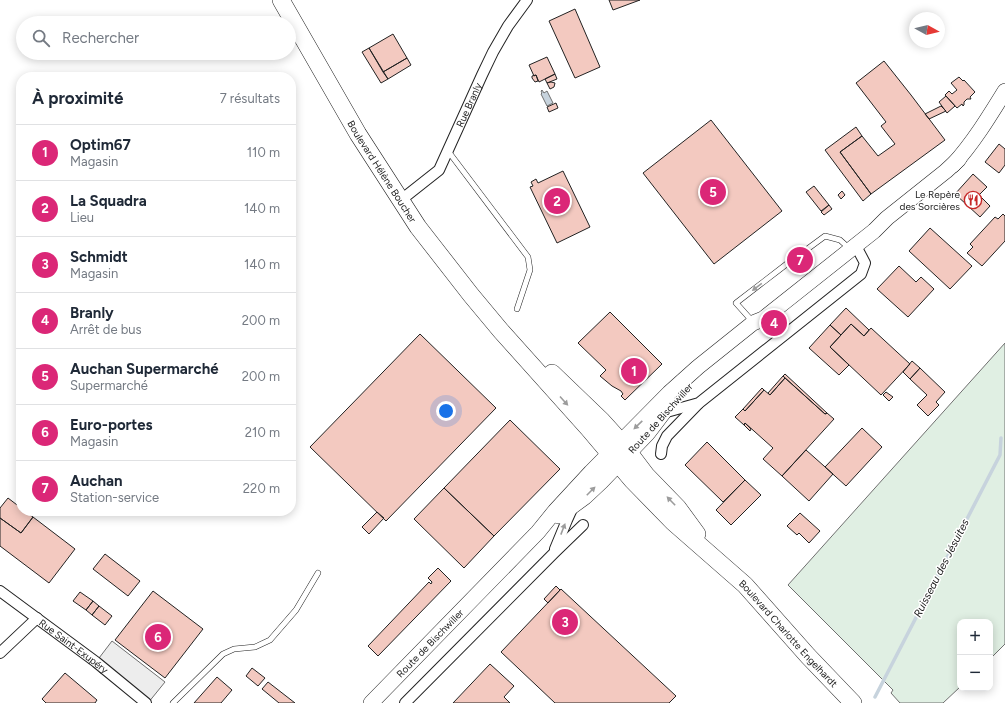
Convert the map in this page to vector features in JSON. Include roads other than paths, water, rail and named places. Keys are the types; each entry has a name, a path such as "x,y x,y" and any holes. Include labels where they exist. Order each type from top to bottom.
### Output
{"main road":[{"name":"Boulevard Hélène Boucher","path":"281,0 290,16"},
{"name":"Boulevard Hélène Boucher","path":"296,26 358,134 418,227 471,295 588,428 620,452"},
{"name":"Boulevard Charlotte Engelhardt","path":"620,452 649,478 678,508 707,549 744,585 813,662 853,703"}],"street":[{"name":"Rue Branly","path":"401,200 439,170 493,52 508,26 527,0"},
{"name":"Route de Bischwiller","path":"538,532 585,497 620,452 681,382 877,229 891,222 908,209 939,180 976,137 1005,91"},
{"name":"Route de Bischwiller","path":"661,454 662,446 667,436 699,403 861,274 865,263 853,248"},
{"name":"Route de Bischwiller","path":"371,703 538,532 555,511 620,452 648,433 677,395 758,322"},
{"path":"663,413 699,403"},
{"path":"554,553 566,520 574,505"},
{"path":"405,703 583,525"},
{"name":"Rue Saint-Exupéry","path":"0,590 96,662 146,703"},
{"path":"0,653 37,618"}],"lane":[{"path":"448,151 528,257 530,270 517,309"},
{"path":"806,250 825,236 840,240 853,248"},
{"path":"758,322 736,303 788,263"},
{"path":"173,703 223,654 234,649 255,647 270,640 296,610 318,573"}],"waterway":[{"name":"Ruisseau des Jésuites","path":"875,697 1000,455 1001,438"}],"place":[{"name":"Auchan Supermarché","path":"713,192"},
{"name":"Le Repère des Sorcières","path":"973,200"},
{"name":"La Squadra","path":"557,201"},
{"name":"Auchan","path":"800,260"},
{"name":"Branly","path":"774,323"},
{"name":"Optim67","path":"634,371"},
{"name":"Schmidt","path":"565,622"},
{"name":"Euro-portes","path":"158,637"}]}
